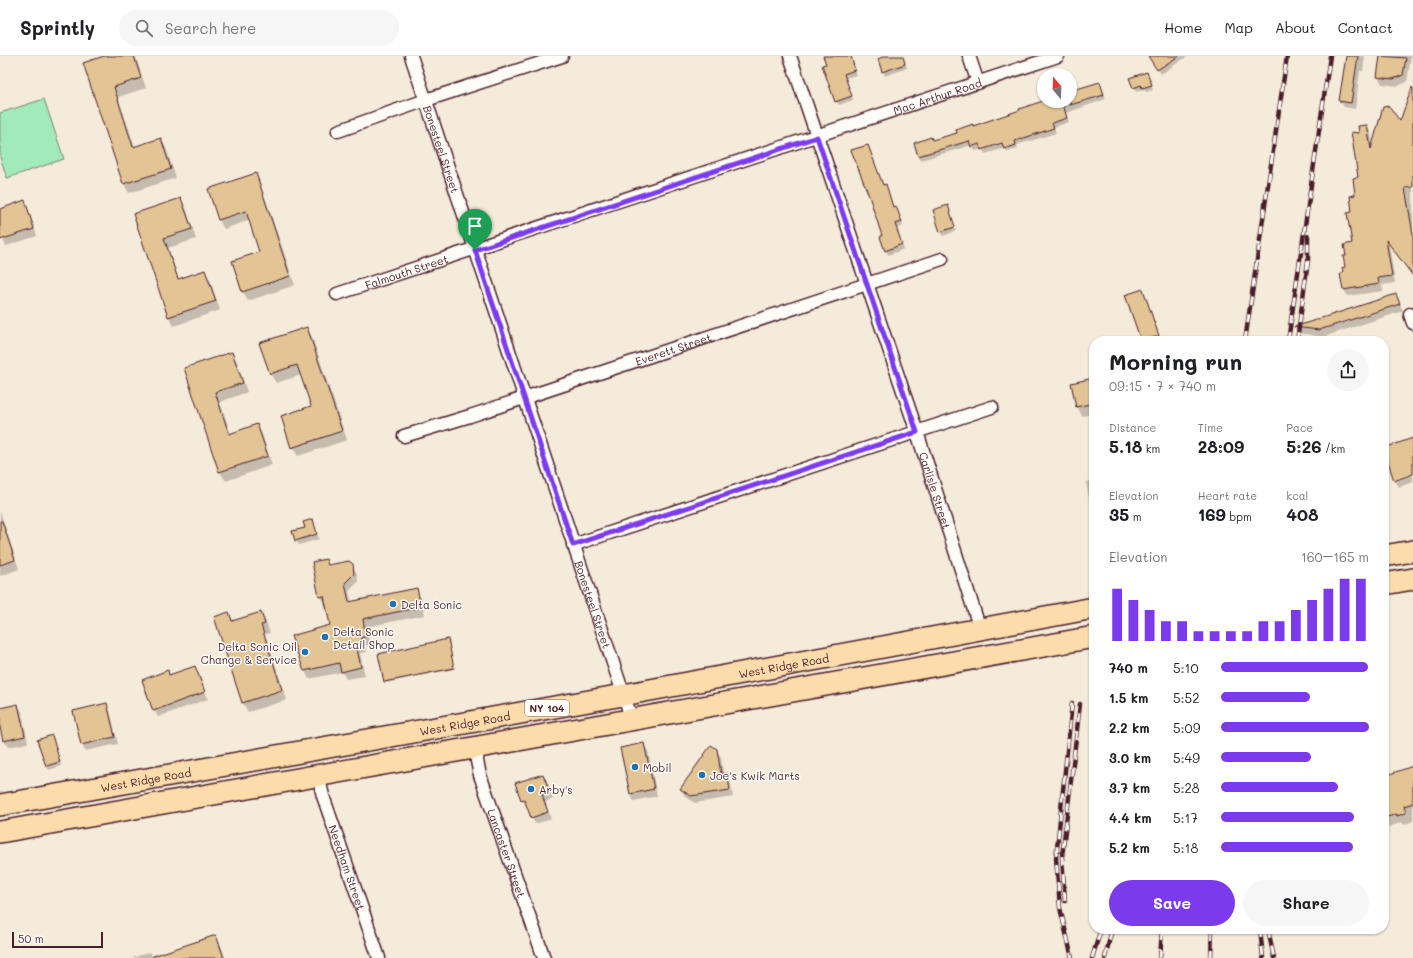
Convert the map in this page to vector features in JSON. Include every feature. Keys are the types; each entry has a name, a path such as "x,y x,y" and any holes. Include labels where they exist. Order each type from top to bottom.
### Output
{"highway":[{"path":"1389,555 1413,551"},
{"path":"1389,583 1413,579"},
{"name":"West Ridge Road","path":"0,805 623,695 1089,609"},
{"name":"NY 104","path":"0,832 478,746 816,688 1089,638"}],"street":[{"name":"Bonesteel Street","path":"411,56 632,720"},
{"path":"338,131 426,100 562,56"},
{"name":"Carlisle Street","path":"790,56 917,432 980,629"},
{"path":"969,56 978,83"},
{"name":"Mac Arthur Road","path":"817,137 1058,56"},
{"name":"Falmouth Street","path":"337,294 817,137"},
{"name":"Everett Street","path":"404,436 452,422 942,259"},
{"path":"573,545 992,407"},
{"name":"Lancaster Street","path":"478,746 477,761 480,775 544,958"},
{"name":"Needham Street","path":"318,775 323,796 379,958"}],"green space":[{"path":"44,99 64,159 7,178 0,157 0,113"}],"building":[{"path":"104,56 134,56 141,78 114,87 133,147 161,138 171,169 123,184 83,63"},
{"path":"823,56 851,56 855,70 844,74 852,96 835,102 822,65 826,64"},
{"path":"885,56 903,56 905,64 882,72 878,59"},
{"path":"1148,56 1179,56 1157,70"},
{"path":"1346,56 1358,56 1351,103 1339,101"},
{"path":"1380,56 1406,58 1403,75 1393,79 1377,77"},
{"path":"1147,72 1152,85 1142,88 1141,85 1133,88 1129,78"},
{"path":"1100,82 1104,95 1077,103 1077,89"},
{"path":"1412,87 1413,187 1405,188 1413,234 1413,276 1386,240 1392,276 1378,278 1379,284 1343,290 1340,274 1343,273 1342,268 1345,267 1343,256 1346,256 1344,245 1352,243 1347,213 1352,212 1350,196 1355,195 1353,178 1358,177 1351,132 1359,133 1358,126 1367,125 1371,149 1383,107 1389,106 1400,121"},
{"path":"1037,103 1037,108 1064,108 1067,118 1052,123 1054,128 1015,141 1016,145 1004,149 1002,143 981,150 979,144 971,147 969,141 918,156 914,143 931,137 932,140 957,133 956,130 973,124 973,126 1020,110 1019,109"},
{"path":"868,145 883,185 886,184 893,207 896,206 902,222 895,224 902,244 885,251 880,237 882,236 869,196 851,150"},
{"path":"256,173 290,276 242,292 232,261 259,252 246,211 218,220 208,189"},
{"path":"181,198 192,229 164,238 178,279 205,270 216,301 168,317 133,214"},
{"path":"25,200 34,229 0,240 0,209"},
{"path":"948,205 955,227 940,232 933,210"},
{"path":"1143,289 1159,336 1139,336 1125,295"},
{"path":"1396,294 1400,304 1319,330 1294,327"},
{"path":"307,327 342,431 291,448 281,416 311,406 297,365 270,374 259,343"},
{"path":"232,352 243,383 215,392 229,434 257,424 268,456 219,472 184,368"},
{"path":"1089,379 1089,404 1076,407 1071,383"},
{"path":"1413,438 1413,474 1394,481 1389,464 1389,446"},
{"path":"313,519 317,534 295,541 292,531 305,528 303,522"},
{"path":"0,521 2,521 15,560 0,565"},
{"path":"326,559 328,565 349,561 353,564 354,574 345,583 349,602 417,588 421,607 363,619 366,637 361,637 363,644 356,645 361,667 341,672 339,663 304,671 291,636 330,625 324,596 319,597 312,562"},
{"path":"229,612 232,621 261,612 265,624 261,625 282,690 242,703 214,617"},
{"path":"448,639 454,668 384,682 378,654"},
{"path":"195,666 205,692 153,711 142,680 168,670 169,675"},
{"path":"107,703 115,737 81,745 73,711"},
{"path":"18,704 25,736 3,741 0,727 0,708"},
{"path":"52,735 60,762 46,766 37,740"},
{"path":"644,743 654,789 630,794 620,748"},
{"path":"711,745 717,749 721,774 727,773 730,790 691,796 680,789"},
{"path":"1413,766 1413,803 1404,806 1406,813 1397,816 1397,814 1389,816 1389,774"},
{"path":"543,774 550,792 542,795 548,812 531,818 524,799 521,800 515,783"},
{"path":"216,935 224,958 153,958 153,956"}],"railway":[{"path":"1246,336 1287,56"},
{"path":"1289,336 1330,56"},
{"path":"1298,336 1308,261 1308,236"},
{"path":"1072,703 1056,858 1060,908 1072,958"},
{"path":"1065,901 1062,857 1080,704"},
{"path":"1092,958 1099,934"},
{"path":"1105,958 1111,934"},
{"path":"1160,958 1162,934"},
{"path":"1211,958 1212,934"},
{"path":"1261,934 1263,958"},
{"path":"1269,934 1274,958"}],"place":[{"name":"Delta Sonic","path":"393,604"},
{"name":"Delta Sonic Detail Shop","path":"325,637"},
{"name":"Delta Sonic Oil Change & Service","path":"305,652"},
{"name":"Mobil","path":"635,767"},
{"name":"Joe's Kwik Marts","path":"702,775"},
{"name":"Arby's","path":"531,789"}],"route":[{"path":"817,137 917,432 573,545 475,250 817,137"}]}
